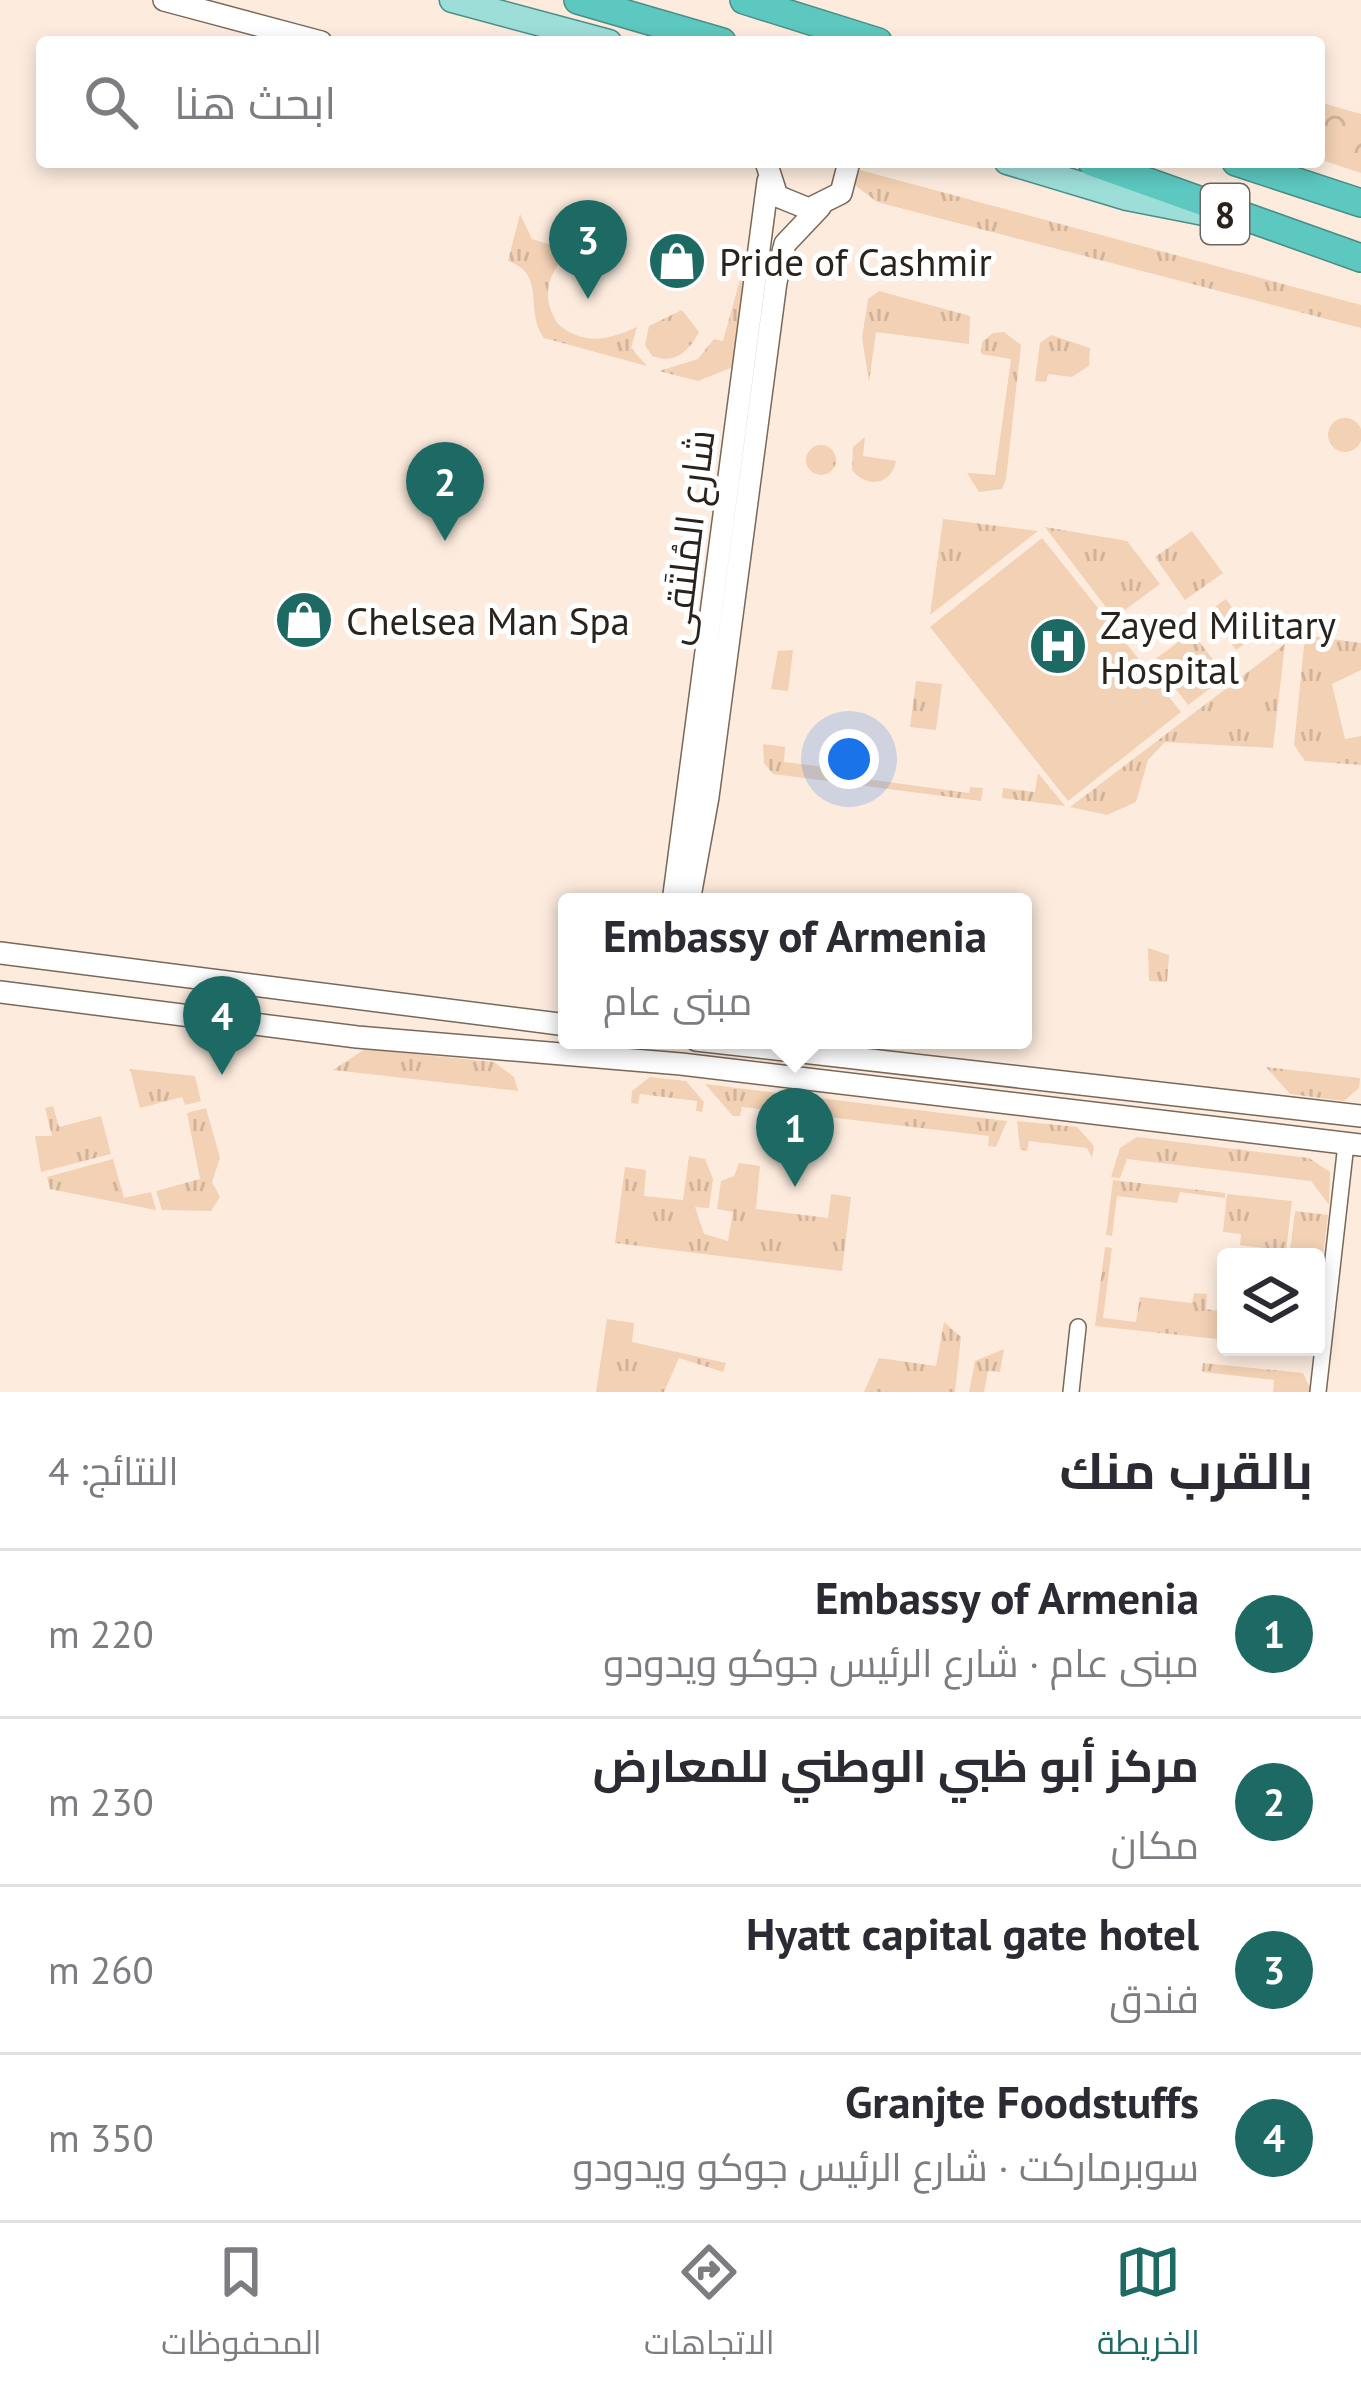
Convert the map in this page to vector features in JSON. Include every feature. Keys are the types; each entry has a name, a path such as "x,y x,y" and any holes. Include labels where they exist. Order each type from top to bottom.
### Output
{"highway":[{"path":"578,0 701,36"},
{"path":"744,0 859,36"},
{"name":"8","path":"1108,168 1240,219 1361,258"},
{"name":"8","path":"1254,168 1361,203"}],"main road":[{"path":"452,0 587,36"},
{"path":"1027,168 1127,198 1240,219"}],"street":[{"path":"164,0 299,36"},
{"name":"شارع المُلتَقى","path":"690,893 704,824 776,282 785,244 820,207 841,193 847,168"},
{"path":"767,172 786,203 820,207"},
{"name":"شارع المُلتَقى","path":"674,893 764,230 767,172"},
{"path":"764,230 773,225 779,232 776,282"},
{"path":"0,953 558,1024"},
{"path":"0,992 357,1037 682,1064 1354,1144 1318,1392"},
{"path":"782,1049 1361,1116"},
{"path":"1071,1392 1078,1328"}],"green space":[{"path":"1325,104 1361,114 1361,173 1325,161"},
{"path":"860,170 1361,305 1361,328 877,202 851,182"},
{"path":"520,214 532,239 571,251 556,267 549,285 549,304 558,324 577,336 596,339 637,327 631,348 647,366 544,338 527,275 508,261"},
{"path":"747,254 753,256 738,365 698,381 659,371 698,359 714,339 723,341"},
{"path":"879,291 970,316 969,344 876,332 869,382 862,338 868,299"},
{"path":"682,310 699,332 695,339 674,357 652,356 645,345 649,326"},
{"path":"1004,332 1021,345 1006,479 1002,489 979,492 967,473 995,475 1011,359 981,354 982,342 993,333"},
{"path":"1051,335 1090,348 1089,366 1072,377 1048,374 1046,382 1035,381 1040,343"},
{"path":"1345,418 1357,423 1362,435 1357,447 1345,452 1333,447 1328,435 1333,423"},
{"path":"865,437 863,456 896,461 884,480 864,480 852,470 853,447"},
{"path":"821,445 832,449 836,460 832,471 821,475 810,471 806,460 810,449"},
{"path":"943,519 1038,531 930,615"},
{"path":"1045,527 1127,541 1160,584 1114,618"},
{"path":"1192,531 1223,573 1185,600 1155,557"},
{"path":"1042,538 1181,712 1068,801 930,627"},
{"path":"1226,599 1254,637 1236,650 1209,611"},
{"path":"1192,632 1226,677 1188,705 1154,660"},
{"path":"1311,636 1361,643 1361,670 1332,684 1345,739 1361,736 1361,765 1305,761 1294,745 1304,646"},
{"path":"1285,644 1273,748 1165,742 1148,760 1136,802 1107,815 1070,807"},
{"path":"793,650 788,691 771,689 778,651"},
{"path":"916,681 942,684 936,730 910,727"},
{"path":"763,744 785,747 784,762 866,772 866,779 969,793 970,787 983,788 981,801 773,774 764,763"},
{"path":"1038,773 1065,806 1002,798 1003,788 1035,792"},
{"path":"1148,948 1169,955 1167,982 1149,981"},
{"path":"365,1049 494,1062 514,1077 518,1091 333,1070"},
{"path":"1266,1067 1360,1078 1359,1088 1344,1101 1290,1094"},
{"path":"130,1069 195,1076 201,1101 185,1105 182,1097 140,1108"},
{"path":"650,1077 686,1081 704,1102 702,1112 696,1111 697,1101 640,1094 638,1104 631,1103 632,1091"},
{"path":"705,1084 1007,1121 996,1147 988,1146 989,1136 742,1107 740,1116 733,1116"},
{"path":"53,1106 59,1127 101,1116 111,1154 41,1172 35,1136 52,1136 45,1108"},
{"path":"206,1108 220,1158 212,1182 220,1197 211,1211 162,1210 156,1191 200,1179 187,1113"},
{"path":"1017,1121 1077,1127 1094,1146 1092,1158 1087,1148 1029,1141 1027,1151 1020,1149"},
{"path":"1137,1137 1309,1158 1330,1172 1329,1205 1311,1181 1127,1159 1120,1178 1111,1177 1120,1148"},
{"path":"689,1156 705,1159 713,1179 709,1208 695,1207 704,1234 728,1241 733,1212 717,1209 721,1181 734,1176 739,1163 760,1166 756,1209 828,1218 831,1194 851,1197 842,1271 615,1243 625,1167 646,1170 644,1196 683,1200"},
{"path":"113,1159 124,1198 151,1192 156,1210 50,1189 47,1177"},
{"path":"1113,1180 1225,1193 1225,1198 1180,1192 1177,1203 1117,1196 1112,1236 1106,1235"},
{"path":"1227,1194 1292,1201 1286,1248 1240,1245 1241,1234 1223,1232"},
{"path":"1295,1211 1328,1215 1324,1248 1290,1248"},
{"path":"1105,1247 1112,1248 1103,1318 1136,1322 1140,1297 1192,1303 1194,1293 1207,1294 1206,1309 1217,1311 1217,1339 1095,1326"},
{"path":"607,1319 634,1323 632,1342 726,1363 723,1372 679,1358 664,1392 596,1392"},
{"path":"944,1322 961,1337 955,1392 864,1392 879,1358 936,1366"},
{"path":"1004,1349 1000,1372 988,1371 984,1392 969,1392 975,1361"},
{"path":"1203,1363 1303,1373 1312,1392 1273,1392 1274,1380 1202,1372"}],"place":[{"name":"Pride of Cashmir","path":"677,261"},
{"name":"Hyatt capital gate hotel","path":"588,299"},
{"name":"مركز أبو ظبي الوطني للمعارض","path":"445,541"},
{"name":"Chelsea Man Spa","path":"304,620"},
{"name":"Zayed Military Hospital","path":"1058,646"},
{"name":"Granjte Foodstuffs","path":"222,1075"},
{"name":"Embassy of Armenia","path":"795,1187"}]}
